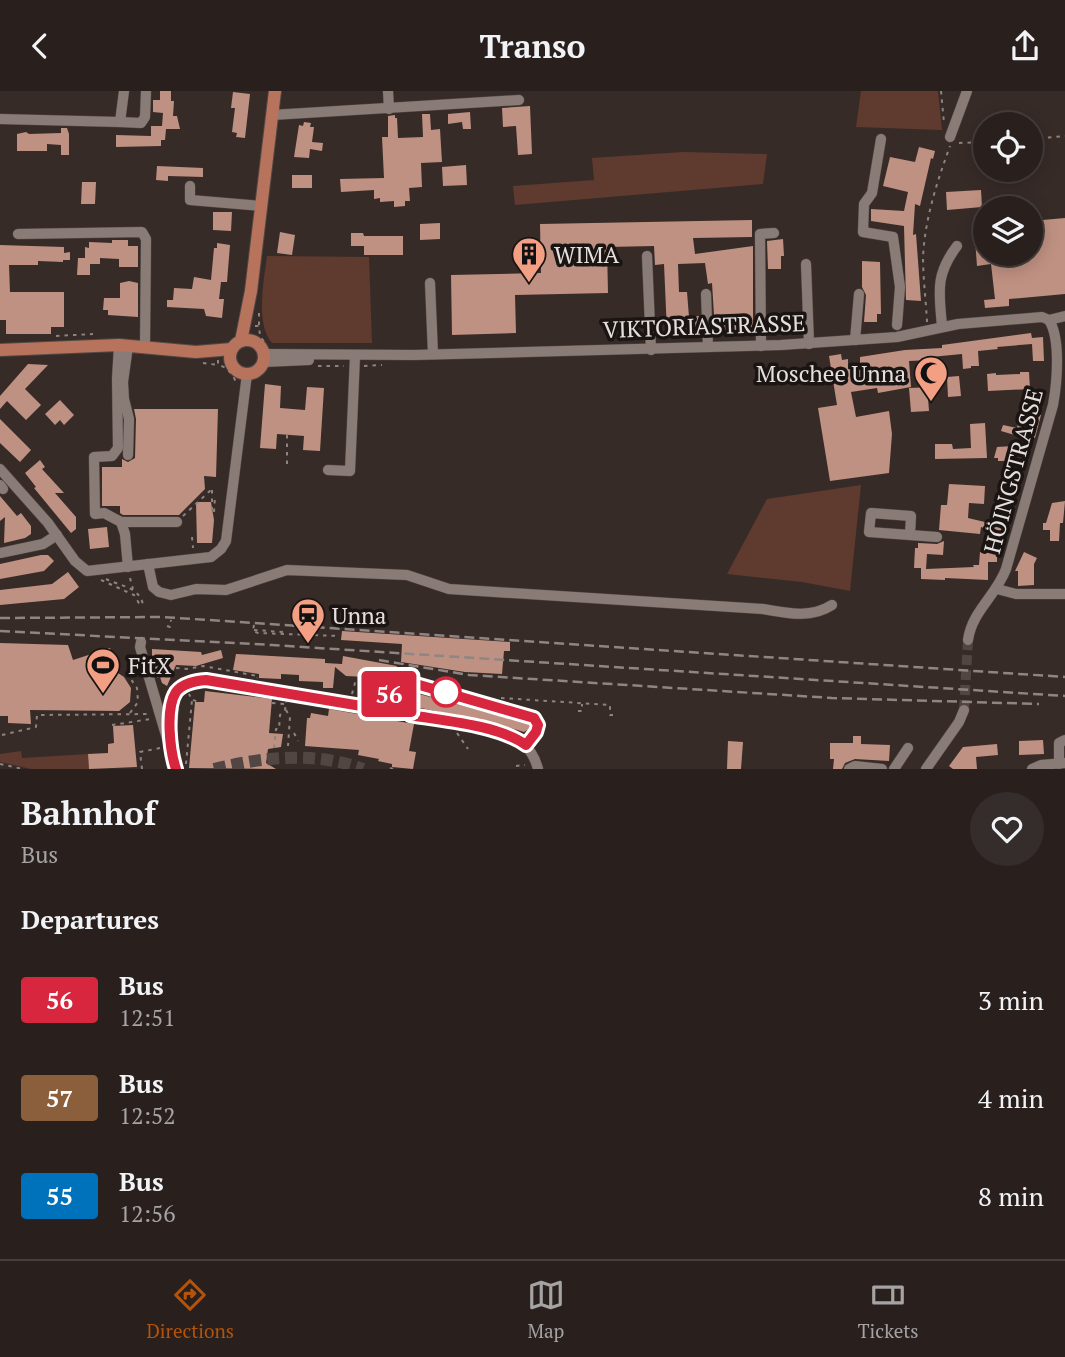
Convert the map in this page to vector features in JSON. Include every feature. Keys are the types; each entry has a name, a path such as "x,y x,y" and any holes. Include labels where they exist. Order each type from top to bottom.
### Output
{"main road":[{"path":"251,291 230,353 237,370 247,380 257,370 262,351 254,327 251,291 275,91"},
{"path":"0,350 124,345 230,353 249,340 262,351"}],"street":[{"path":"120,122 124,91"},
{"path":"0,119 141,123 145,117 146,91"},
{"path":"388,91 388,109"},
{"path":"951,139 967,91"},
{"path":"272,115 519,100"},
{"path":"881,139 872,193 864,204 863,232 893,237 900,287 897,325"},
{"path":"190,186 190,200 261,206"},
{"path":"18,234 142,232 146,239 145,347"},
{"path":"761,346 760,234 774,233"},
{"path":"942,326 938,283 946,260 957,246"},
{"path":"647,256 650,349"},
{"path":"806,264 809,344"},
{"path":"430,283 433,354"},
{"path":"706,294 708,347"},
{"path":"855,340 859,294"},
{"name":"VIKTORIASTRASSE","path":"262,351 307,361 341,355 809,344 897,337 942,326 1042,317 1049,320 1065,316"},
{"name":"HÖINGSTRASSE","path":"968,640 975,614 997,589 1015,544 1053,405 1057,381 1056,352 1054,330 1049,320"},
{"path":"124,345 123,382 129,419 128,455"},
{"path":"124,345 117,379 118,448 112,456 94,457 95,514 104,513 121,522 177,522"},
{"path":"328,470 350,471 355,356"},
{"path":"0,469 57,535 75,561 87,571 205,559 216,554 226,541 247,380"},
{"path":"121,522 128,566"},
{"path":"0,553 43,544 57,535"},
{"path":"910,535 937,537"},
{"path":"148,564 153,587 159,592 171,595 196,589 226,590 286,570 407,575 449,589 763,609 793,615 823,611 832,605"},
{"path":"997,589 1016,594 1065,594"},
{"path":"141,642 176,769"},
{"path":"169,748 175,694 187,683 206,680 255,688 286,699 351,704 496,731 512,736 526,745 538,769"},
{"path":"385,710 391,688 399,683 409,682 534,718 538,725 536,732 526,745"},
{"path":"926,769 959,722 964,710"},
{"path":"1032,769 1041,765 1062,763 1059,743 1065,740"},
{"path":"894,769 908,748"},
{"path":"849,769 855,766 882,769"}],"path":[{"path":"1043,138 1065,137"},
{"path":"928,330 923,259 925,237 935,189 951,139"},
{"path":"254,327 259,326 262,351"},
{"path":"230,353 218,365 223,365 235,379 236,385 247,380"},
{"path":"287,435 287,467"},
{"path":"177,522 212,489 214,512 215,496"},
{"path":"192,537 193,547"},
{"path":"130,578 134,590 141,597 141,605 136,596 102,580 106,579 134,590"},
{"path":"167,627 170,627 171,620"},
{"path":"254,625 253,631 340,636"},
{"path":"178,677 177,669 202,666 258,676 255,688"},
{"path":"363,677 364,673"},
{"path":"351,704 355,683 359,678 383,685"},
{"path":"128,715 138,702 137,688 132,681"},
{"path":"185,769 191,698 199,702"},
{"path":"495,700 498,698 610,705 610,715 613,715"},
{"path":"272,703 286,699 285,710 280,715 279,729 276,729 274,748"},
{"path":"578,711 582,711 582,703"},
{"path":"285,710 290,717 288,747"},
{"path":"30,715 159,715"},
{"path":"2,735 36,727 37,715"},
{"path":"112,725 159,715"},
{"path":"279,729 288,730"},
{"path":"294,733 298,741"},
{"path":"142,769 141,752 169,748"},
{"path":"0,764 23,769"}],"shaded area":[{"path":"861,91 938,91 942,130 856,127"},
{"path":"683,152 767,154 763,184 515,205 513,186 594,180 592,158"},
{"path":"267,256 369,257 372,343 272,343 267,335 262,313"},
{"path":"861,485 850,591 802,582 727,574 767,499"},
{"path":"21,751 22,758 88,754 89,769 31,769 0,762 0,754"}],"building":[{"path":"160,91 171,91 171,101 174,101 173,116 177,116 180,129 166,129 165,140 161,140 161,146 116,147 116,135 151,136 151,126 162,126 163,113 153,112 153,100 160,100"},
{"path":"233,92 250,94 245,138 236,137 237,133 232,132 235,108 231,108"},
{"path":"530,106 532,154 518,155 516,126 503,127 502,108"},
{"path":"470,112 471,129 463,129 462,122 448,124 448,114"},
{"path":"422,114 430,114 431,130 440,129 442,162 421,163 422,187 409,188 410,201 405,201 405,206 394,207 394,201 380,202 380,198 374,199 374,190 341,192 340,179 384,178 382,137 388,137 388,116 395,115 397,118 398,138 423,137"},
{"path":"304,122 311,123 310,127 314,127 312,142 323,143 322,151 310,149 309,158 294,157 299,125 303,126"},
{"path":"61,128 67,128 69,134 69,155 61,155 61,145 47,144 47,151 17,151 17,134 61,133"},
{"path":"919,147 935,151 920,206 915,204 913,235 916,234 921,301 906,300 904,226 871,221 871,209 904,211 908,192 883,186 890,157 915,162"},
{"path":"466,165 467,185 443,186 442,167"},
{"path":"157,166 203,168 203,177 168,176 168,181 156,180"},
{"path":"292,175 312,175 312,188 292,188"},
{"path":"82,182 96,182 95,204 81,204"},
{"path":"981,190 981,196 973,196 973,208 947,210 946,192"},
{"path":"213,212 232,212 231,231 213,230"},
{"path":"1065,218 1065,294 1009,299 1009,306 985,308 984,300 995,299 991,266 1043,266 1043,220"},
{"name":"WIMA","path":"752,220 752,237 693,238 695,254 753,246 753,329 715,331 712,283 708,284 705,263 678,264 679,292 687,292 689,317 699,316 700,331 667,332 664,264 655,265 654,246 607,247 608,293 515,295 516,333 452,335 451,275 541,273 540,224"},
{"path":"440,223 440,239 420,240 420,224"},
{"path":"280,232 295,235 292,255 277,253"},
{"path":"351,233 363,233 364,236 403,236 403,255 364,255 364,246 351,246"},
{"path":"783,239 784,256 781,256 781,269 768,269 767,241"},
{"path":"112,240 128,240 128,246 138,246 138,267 119,267 119,259 100,258 100,264 90,264 90,275 77,275 78,258 85,258 85,247 89,248 89,242 112,243"},
{"path":"217,243 230,245 227,282 221,282 219,299 224,299 222,318 206,316 204,309 167,307 167,300 173,300 174,288 192,289 194,277 211,280 214,248 217,248"},
{"path":"0,245 64,247 64,253 70,252 70,260 63,262 38,261 38,265 9,265 10,292 64,292 64,327 51,327 51,334 6,334 6,320 0,320"},
{"path":"862,261 880,262 881,314 877,314 877,322 864,322 866,295 862,287"},
{"path":"120,283 138,283 138,317 108,315 108,310 103,310 104,298 120,298"},
{"path":"1031,333 1032,338 1043,337 1044,361 1033,361 1032,344 978,351 979,366 971,368 963,369 962,354 931,357 931,360 909,361 911,387 878,393 877,388 851,392 856,417 889,411 892,434 889,473 830,481 818,408 837,405 829,356 841,354 842,360 848,359 848,369 860,370 860,357 942,348 942,345"},
{"path":"28,364 48,365 25,389 41,405 26,420 7,401 0,409 0,396"},
{"path":"1029,372 1030,389 988,391 987,374"},
{"path":"959,376 961,396 948,397 947,377"},
{"path":"265,384 281,386 280,408 305,410 307,387 324,388 320,451 303,450 304,436 277,434 276,449 260,448"},
{"path":"933,387 934,398 928,398 929,411 911,412 909,388"},
{"path":"60,400 74,415 64,425 60,420 55,425 45,414"},
{"path":"134,409 218,409 216,477 204,476 205,489 179,515 123,515 120,513 120,506 102,506 102,467 122,467 122,459 128,462 135,458"},
{"path":"1029,412 1041,415 1035,438 1001,431 1003,425 1017,428 1019,417 1027,419"},
{"path":"0,419 31,450 20,462 0,443"},
{"path":"985,423 987,458 935,459 935,444 952,444 953,449 971,448 970,424"},
{"path":"1014,446 1015,461 998,461 998,458 994,458 997,447"},
{"path":"40,460 45,467 42,469 64,493 55,493 76,517 76,529 71,533 25,473"},
{"path":"949,484 985,486 984,504 969,503 968,518 989,523 990,515 997,515 1009,519 1007,529 1004,528 1002,534 981,527 980,534 939,530 941,505 947,505"},
{"path":"0,496 17,516 21,513 31,526 31,534 4,543 5,517 0,521"},
{"path":"1065,501 1059,541 1050,541 1050,530 1043,530 1043,523 1046,523 1052,503"},
{"path":"196,502 211,502 214,520 212,543 197,543"},
{"path":"107,527 109,547 90,549 88,529"},
{"path":"944,541 943,555 927,554 926,569 974,567 973,565 979,565 980,552 997,553 997,562 988,562 988,580 921,579 921,568 914,568 915,548 918,548 918,543 937,544"},
{"path":"1024,552 1037,558 1034,564 1034,585 1018,586 1018,571 1015,571"},
{"path":"48,555 54,561 44,571 0,579 0,564"},
{"path":"68,572 79,587 64,599 0,605 0,590 52,584"},
{"path":"342,631 510,642 510,651 504,651 502,674 465,672 401,662 402,644 341,640"},
{"path":"0,643 68,645 73,660 110,648 118,673 131,688 130,702 119,711 30,710 31,724 8,723 8,716 0,716"},
{"path":"152,649 201,652 202,655 221,650 223,658 196,666 176,665 167,686 162,683 160,677 157,678"},
{"path":"236,654 325,659 325,663 342,664 343,656 397,666 391,677 386,678 346,676 335,667 333,688 323,688 323,682 299,681 299,675 281,674 281,679 259,678 259,674 233,670"},
{"path":"401,689 529,724 529,729 524,732 402,704 396,696"},
{"path":"205,691 272,699 269,733 283,734 281,747 268,749 266,763 276,769 189,768 195,702 204,702"},
{"path":"329,709 414,724 409,751 416,752 413,769 392,767 392,764 378,761 379,759 358,755 359,750 305,746 307,718 310,718 311,713 328,716"},
{"path":"133,725 137,767 89,769 88,754 108,753 108,744 114,743 113,726"},
{"path":"853,736 861,736 861,744 890,745 889,761 855,759 845,763 842,769 833,769 834,759 830,759 830,743 853,743"},
{"path":"1043,740 1044,754 1019,755 1019,741"},
{"path":"728,741 743,742 741,769 727,769"},
{"path":"997,744 998,755 976,757 977,769 953,769 949,766 963,747"}],"tunnel":[{"path":"964,710 968,640"},
{"path":"214,769 251,761 289,758 326,760 363,769"}],"railway":[{"path":"0,618 163,617 1065,677"},
{"path":"0,631 272,645 1065,696"},
{"path":"379,660 469,675 832,698 1039,704"}],"bus line":[{"name":"56","path":"176,769 170,750 173,701 180,688 197,681 206,680 385,710 391,688 399,683 409,682 534,718 538,725 526,745 512,736 496,731 410,715"}],"place":[{"name":"WIMA","path":"529,284"},
{"name":"Moschee Unna","path":"931,403"},
{"name":"Unna","path":"308,645"},
{"name":"FitX","path":"103,695"}]}
